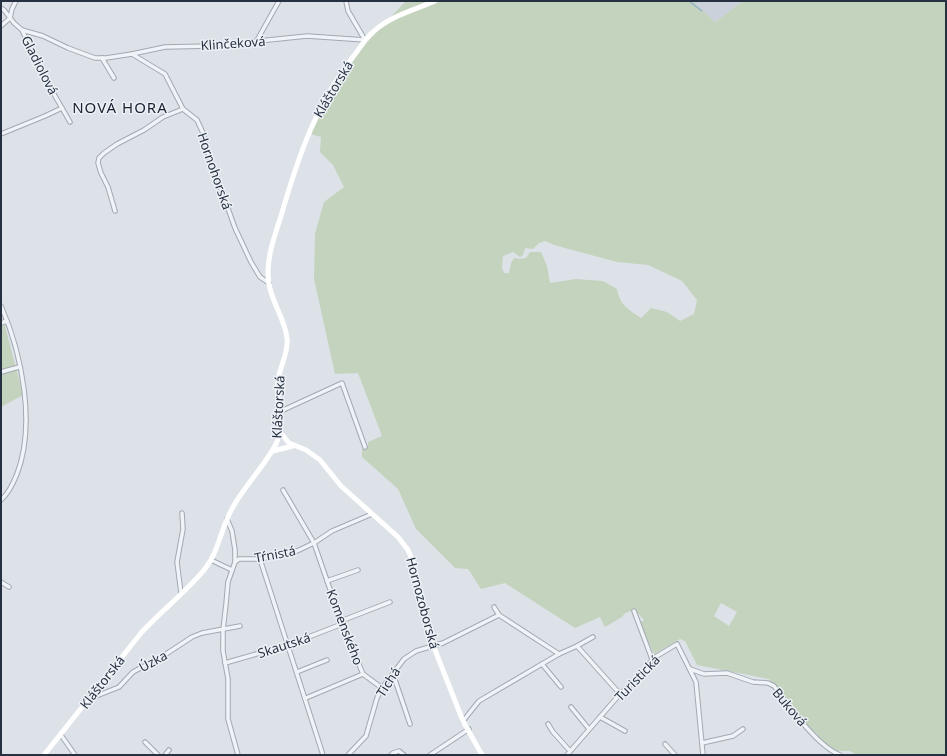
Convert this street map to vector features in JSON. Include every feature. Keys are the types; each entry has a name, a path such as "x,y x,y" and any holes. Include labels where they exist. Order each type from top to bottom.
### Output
{"street":[{"path":"1,26 10,18 16,1"},
{"path":"256,42 279,1"},
{"path":"346,1 348,11 365,40"},
{"name":"Kláštorská","path":"44,755 141,633 154,618 196,578 211,560 227,518 236,501 273,451 278,441 280,432 278,382 288,339 269,284 269,258 294,169 314,121 330,89 365,40 372,32 383,24 435,1"},
{"name":"Klinčeková","path":"1,8 22,30 43,36 68,48 95,58 132,54 165,47 212,46 307,36 365,40"},
{"name":"Gladiolová","path":"22,30 47,82 70,122"},
{"name":"Hornohorská","path":"132,54 165,74 183,109 197,120 203,133 207,150 235,228 250,262 260,277 269,284"},
{"path":"102,58 114,78"},
{"path":"1,134 62,108"},
{"path":"116,211 108,187 101,173 98,163 99,158 117,144 144,130 163,117 183,109"},
{"path":"1,306 7,321 25,394 26,433 21,463 9,492 1,500"},
{"path":"1,323 7,321"},
{"path":"1,372 19,367"},
{"path":"279,412 342,383 365,447"},
{"name":"Hornozoborská","path":"280,432 293,446 306,450 320,460 341,486 398,537 408,550 414,564 419,598 433,645 463,721 482,755"},
{"path":"273,451 293,446"},
{"name":"Tŕnistá","path":"283,490 314,543"},
{"path":"181,592 177,562 183,529 182,513"},
{"name":"Tŕnistá","path":"235,562 239,559 260,559 298,551 314,543 332,531 372,514"},
{"path":"227,518 232,531 236,550 235,562 228,582 223,630 223,651 228,679 228,719 238,755"},
{"name":"Komenského","path":"314,543 342,623 363,674 382,688"},
{"path":"260,559 324,755"},
{"path":"211,560 232,570"},
{"name":"Komenského","path":"327,581 358,570"},
{"path":"1,582 9,587"},
{"name":"Skautská","path":"225,663 288,645 390,602"},
{"path":"494,607 499,615 559,654"},
{"path":"634,611 652,659"},
{"name":"Tichá","path":"348,755 366,736 377,698 382,688 404,659 416,651 443,643 499,615"},
{"name":"Úzka","path":"88,700 119,687 133,672 163,656 192,637 202,633 240,626"},
{"path":"463,721 479,701 559,654 593,637"},
{"name":"Turistická","path":"567,755 620,694 646,671 652,659 677,644 690,669"},
{"path":"577,646 620,694"},
{"path":"297,672 327,660"},
{"path":"542,664 561,687"},
{"path":"690,669 696,682 703,755"},
{"name":"Buková","path":"690,669 704,674 727,673 752,682 768,683 774,686 808,729 834,754 840,755"},
{"path":"306,698 363,674"},
{"path":"393,674 410,724"},
{"path":"571,707 589,729"},
{"path":"600,717 625,731"},
{"path":"548,724 570,751"},
{"path":"430,755 468,729"},
{"path":"702,744 733,736 743,729"},
{"path":"61,735 76,755"},
{"path":"145,742 158,755"},
{"path":"665,744 675,755"},
{"path":"165,755 169,750"},
{"path":"391,755 394,752 399,751 404,755"}],"shaded area":[{"path":"693,1 743,1 715,22"}],"green space":[{"path":"406,1 693,1 715,22 743,1 946,1 946,755 871,755 855,754 850,751 838,751 828,746 809,728 769,679 697,665 685,641 680,639 654,654 640,623 644,620 635,610 625,613 622,617 605,627 600,617 575,628 505,583 481,589 468,569 455,568 416,529 398,489 362,457 362,449 368,447 368,442 382,436 358,373 335,374 314,279 315,234 324,202 344,187 333,165 320,152 321,137 311,134 324,104 353,57","holes":["545,241 554,245 617,262 648,265 682,281 697,300 694,314 680,321 667,312 651,308 641,318 622,303 617,289 603,281 576,279 550,283 547,266 541,252 530,252 526,258 514,258 511,263 509,273 504,273 502,268 503,256 513,252 520,257 523,255 525,248 533,249 539,243","721,603 737,612 729,626 714,616"]},
{"path":"1,315 23,395 1,407"}],"waterway":[{"path":"689,1 702,11"}],"district":[{"name":"NOVÁ HORA","path":"120,107"}]}
